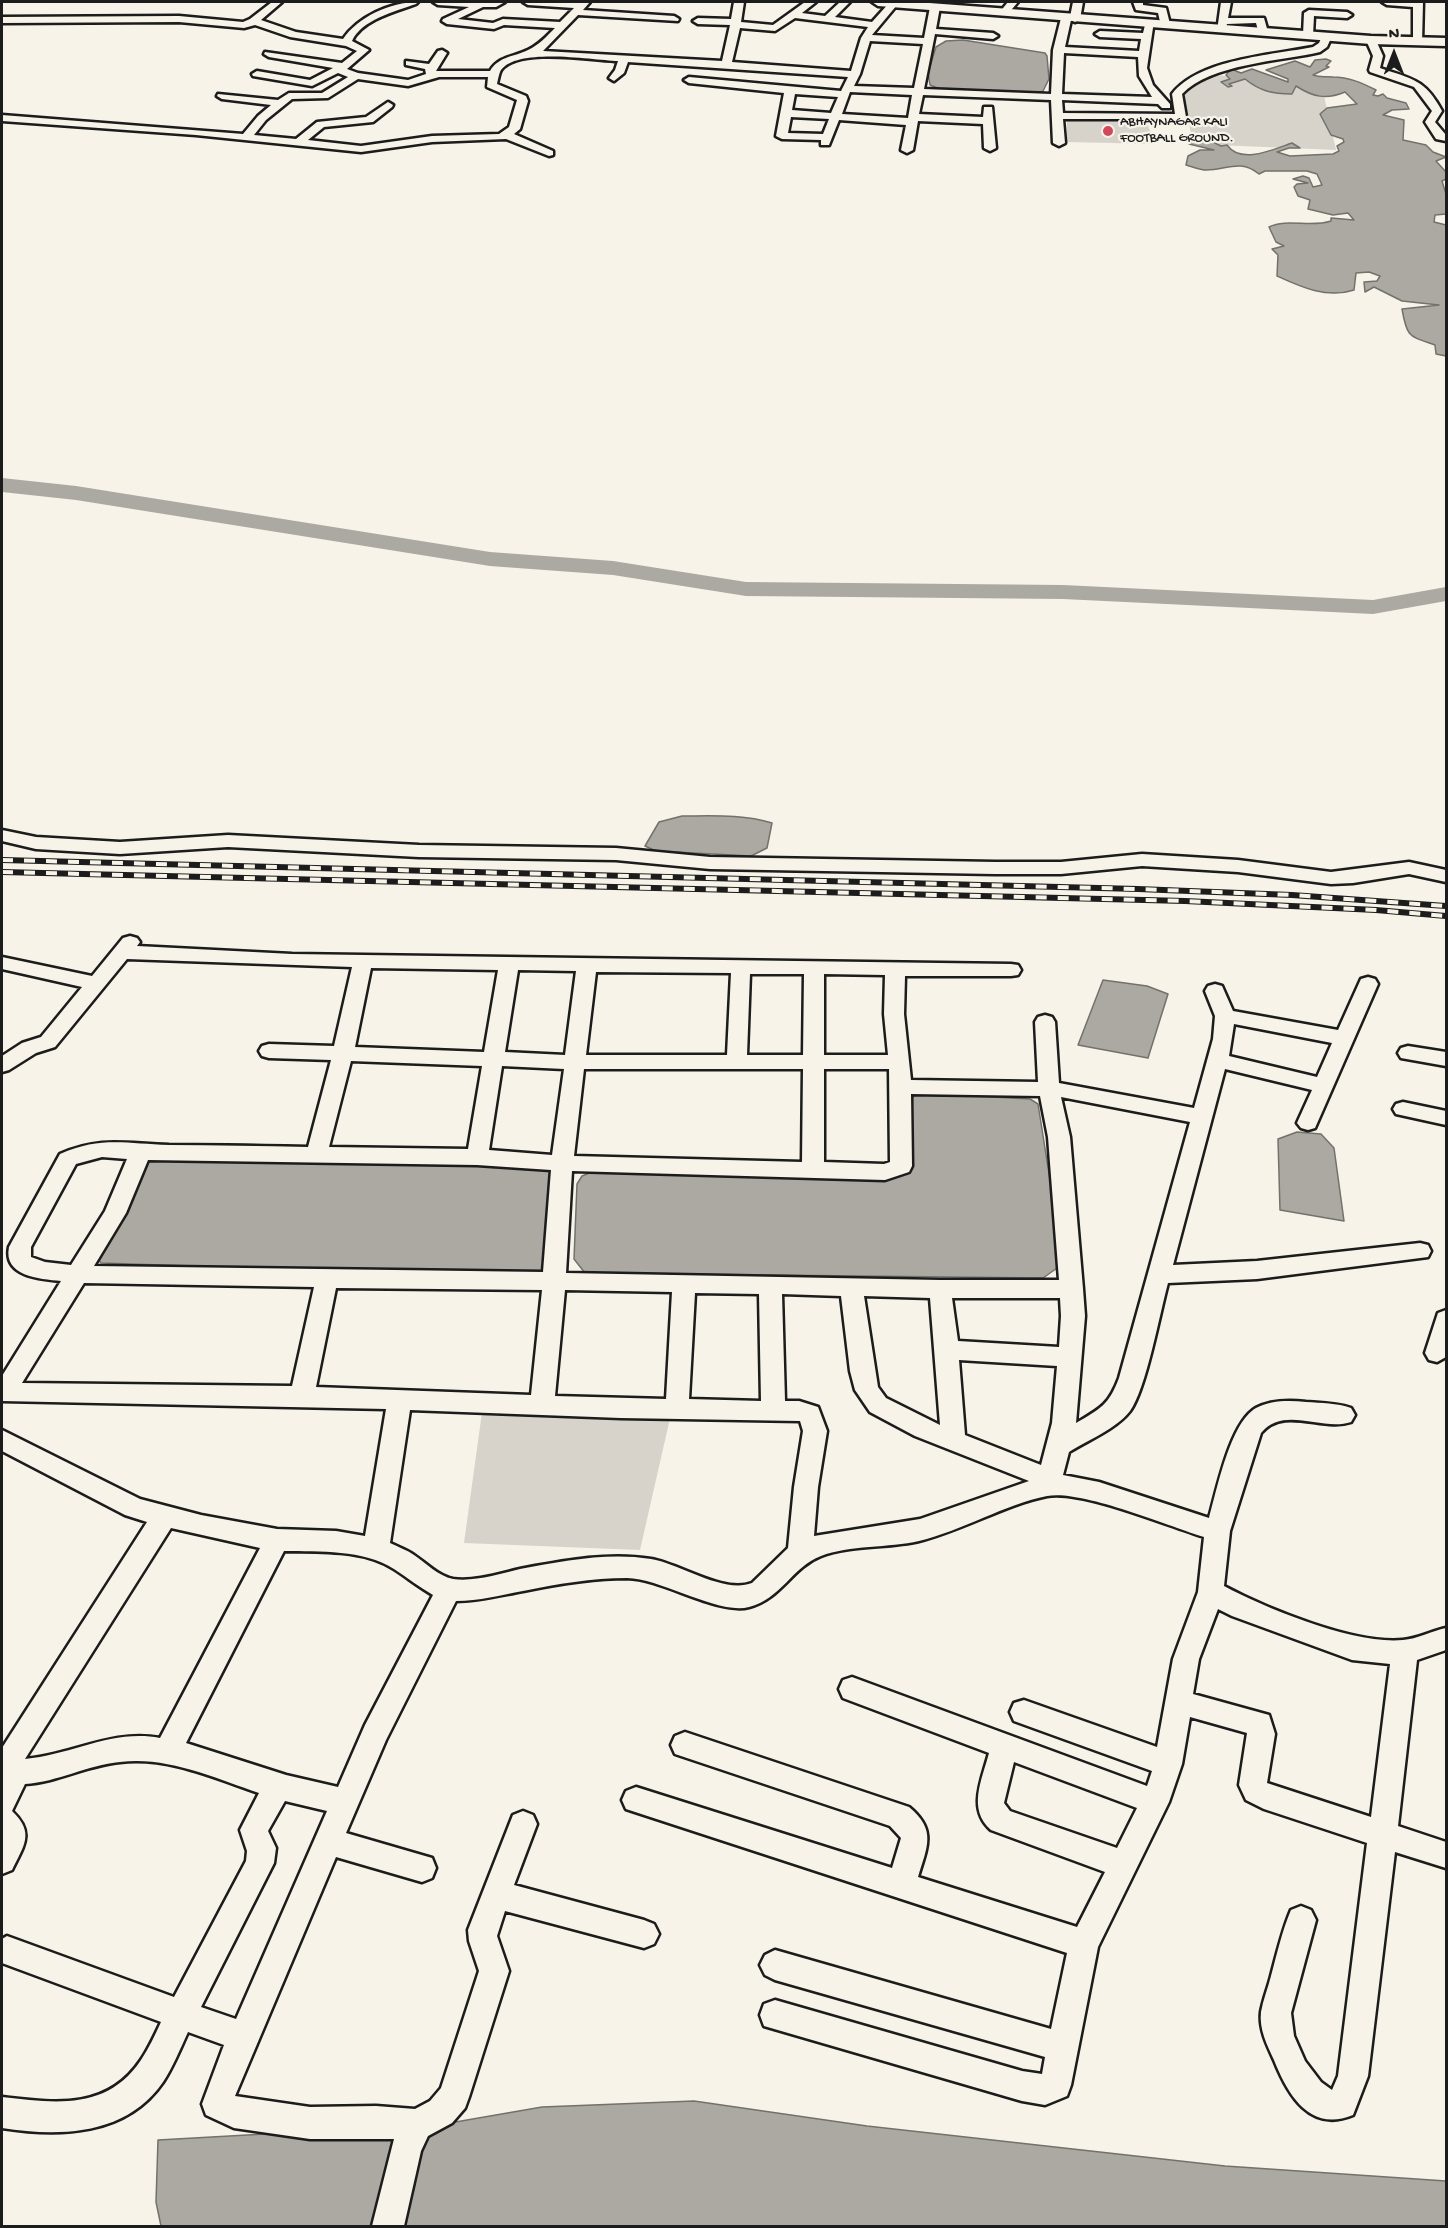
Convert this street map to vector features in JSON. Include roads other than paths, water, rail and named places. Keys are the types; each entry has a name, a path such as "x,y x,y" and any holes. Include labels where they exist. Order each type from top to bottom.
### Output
{"main road":[{"path":"884,2 934,7 967,22 1004,13 1071,18 1101,27 1150,23 1221,25 1263,32 1371,40 1446,42"}],"street":[{"path":"255,21 255,17 277,2"},
{"path":"348,43 347,40 351,33 383,13 413,2"},
{"path":"438,2 494,5 500,2"},
{"path":"528,2 580,6 674,19"},
{"path":"726,64 739,2"},
{"path":"698,21 775,28 811,2"},
{"path":"830,16 844,2"},
{"path":"791,90 782,136 826,140 845,91 855,74 866,38 884,2"},
{"path":"1004,13 1013,2"},
{"path":"1059,143 1056,98 1058,50 1078,2"},
{"path":"1138,2 1138,8 1163,10 1165,24"},
{"path":"1221,25 1226,2"},
{"path":"1388,2 1418,3 1419,41"},
{"path":"482,4 447,21 494,29 503,22 562,25"},
{"path":"269,54 341,67 357,76 408,83 431,77 492,74 507,60 531,53 543,46 580,6"},
{"path":"907,150 934,7"},
{"path":"94,32 107,11"},
{"path":"798,12 874,25"},
{"path":"1308,35 1309,13 1347,15"},
{"path":"2,20 179,19 244,25 255,21 294,35 348,43 364,50 341,67 310,83 257,74"},
{"path":"200,33 213,22"},
{"path":"866,38 928,36 967,22 993,36"},
{"path":"1150,23 1141,69 1144,79 1161,101 1183,118"},
{"path":"1096,52 1101,27 1147,36"},
{"path":"1183,118 1177,94 1186,84 1235,64 1311,52 1323,45 1327,36"},
{"path":"1371,40 1378,56 1374,70 1397,75 1423,87 1437,111 1430,122 1440,137 1446,138"},
{"path":"543,46 622,50 620,71 614,78"},
{"path":"1058,50 1143,54"},
{"path":"431,77 442,53"},
{"path":"531,53 855,74"},
{"path":"507,60 538,64"},
{"path":"410,63 431,77"},
{"path":"744,89 755,68"},
{"path":"492,74 491,85 523,99 514,129 507,135"},
{"path":"246,137 262,118 292,95 324,96 357,76"},
{"path":"689,80 744,89 1161,101"},
{"path":"222,96 279,103"},
{"path":"987,96 990,148"},
{"path":"298,142 321,124 369,120 387,105"},
{"path":"786,113 835,117 988,121"},
{"path":"1058,116 1183,118"},
{"path":"2,118 368,149 432,139 507,135 549,153"},
{"path":"2,836 36,843 120,848 228,841 430,851 616,854 710,863 1006,868 1061,868 1142,860 1238,866 1331,878 1353,877 1409,868 1446,876"},
{"path":"2,1065 29,1048 48,1042 126,946 363,961 1011,970"},
{"path":"316,1156 343,1053 363,961"},
{"path":"2,963 94,983"},
{"path":"477,1157 509,964"},
{"path":"542,1404 562,1163 587,965"},
{"path":"737,1061 741,966"},
{"path":"813,1169 814,968"},
{"path":"895,969 894,1014 901,1087 901,1166 885,1172 562,1163 477,1157 316,1156 87,1150 68,1159 64,1164 20,1247 18,1258 28,1267 76,1274 940,1289 1072,1289"},
{"path":"1308,1123 1368,984"},
{"path":"1058,1446 1104,1419 1120,1404 1131,1378 1217,1060 1225,1016 1215,991"},
{"path":"1225,1016 1344,1038"},
{"path":"1045,1022 1048,1090 1059,1137 1073,1316 1064,1423 1049,1482"},
{"path":"269,1051 575,1062 900,1062"},
{"path":"1408,1053 1446,1059"},
{"path":"1217,1060 1323,1086"},
{"path":"901,1087 1048,1090 1144,1105 1201,1117"},
{"path":"1403,1109 1446,1118"},
{"path":"3,1392 115,1214 141,1152"},
{"path":"1158,1274 1243,1273 1420,1251"},
{"path":"302,1396 327,1279"},
{"path":"676,1409 684,1283"},
{"path":"770,1285 773,1411"},
{"path":"851,1287 862,1371 867,1390 878,1405 893,1415 1049,1482 1099,1492 1218,1531"},
{"path":"940,1289 953,1441"},
{"path":"1437,1353 1446,1319"},
{"path":"947,1350 1070,1357"},
{"path":"3,1392 302,1396 399,1401 806,1412 810,1414 815,1431 806,1487 800,1553"},
{"path":"376,1549 399,1401"},
{"path":"775,2015 1022,2086 1045,2090 1056,2085 1084,1944 1155,1802 1168,1764 1186,1659 1210,1592 1218,1531 1247,1435 1255,1422 1268,1413 1286,1411 1343,1415"},
{"path":"2,1440 134,1508 201,1526 277,1540 336,1542 376,1549 403,1561 423,1577 449,1590 473,1590 557,1574 627,1568 655,1571 723,1595 746,1597 761,1591 800,1553 822,1544 920,1530 1049,1482"},
{"path":"2,1803 6,1771 165,1516"},
{"path":"167,1752 277,1540"},
{"path":"449,1590 375,1734 218,2096 217,2104 221,2108 310,2123 376,2122 417,2125 441,2112 454,2097 494,1971 482,1937 523,1824"},
{"path":"1210,1592 1241,1608 1352,1648 1383,1653 1405,1652 1446,1639"},
{"path":"1301,1920 1276,2013 1279,2037 1294,2072 1310,2093 1322,2103 1334,2106 1342,2104 1353,2076 1405,1652"},
{"path":"852,1689 1155,1802"},
{"path":"1179,1702 1255,1722 1262,1727 1253,1785 1256,1791 1264,1796 1446,1855"},
{"path":"1024,1712 1168,1764"},
{"path":"685,1745 899,1816 915,1832 901,1886"},
{"path":"1005,1746 990,1803 992,1813 1001,1821 1125,1865"},
{"path":"6,1771 34,1773 114,1750 134,1748 167,1752 278,1786 345,1802"},
{"path":"2,2113 63,2120 95,2113 128,2097 152,2071 260,1863 262,1848 256,1840 254,1830 278,1786"},
{"path":"636,1800 1084,1944"},
{"path":"2,1820 12,1830 13,1836 2,1860"},
{"path":"329,1842 422,1868"},
{"path":"498,1895 644,1934"},
{"path":"7,1951 245,2038"},
{"path":"775,1965 1062,2047"},
{"path":"388,2226 406,2149 417,2125"}],"waterway":[{"path":"2,485 76,493 490,559 613,568 746,589 1063,592 1373,607 1446,594"}],"railway":[{"path":"2,860 1138,889 1292,895 1446,906"},
{"path":"2,872 1185,901 1376,910 1446,916"}],"place":[{"name":"ABHAYNAGAR KALI FOOTBALL GROUND.","path":"1108,131"}]}
